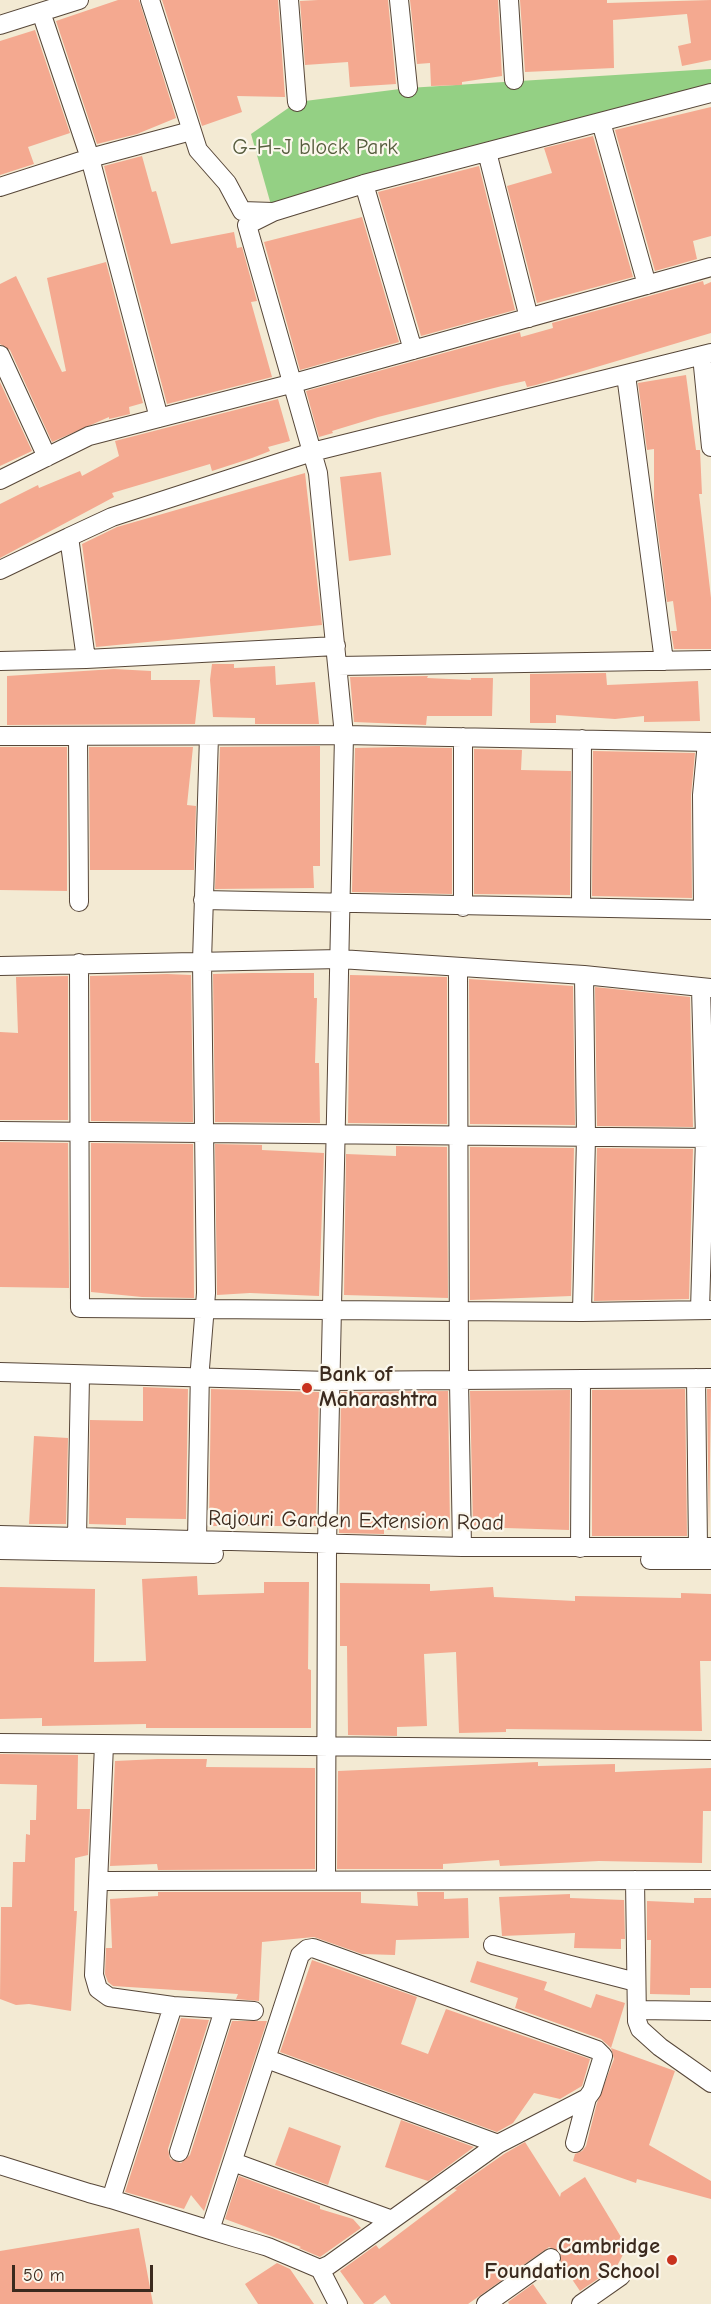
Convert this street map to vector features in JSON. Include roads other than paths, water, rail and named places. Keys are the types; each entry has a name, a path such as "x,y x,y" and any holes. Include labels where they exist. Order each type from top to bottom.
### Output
{"street":[{"path":"0,25 79,0"},
{"path":"150,0 190,131 198,150 233,192 242,211 273,212"},
{"path":"289,0 297,102"},
{"path":"399,0 408,88"},
{"path":"509,0 514,80"},
{"path":"41,12 90,158 159,418"},
{"path":"326,1879 327,1551 344,735 318,473 247,225 273,212 364,184 711,93"},
{"path":"601,122 647,285"},
{"path":"0,187 90,158 190,131"},
{"path":"487,152 529,318"},
{"path":"364,184 413,350"},
{"path":"0,480 89,436 294,383 711,267"},
{"path":"0,355 47,457"},
{"path":"0,570 112,517 312,452 706,355 711,447"},
{"path":"626,375 664,661"},
{"path":"69,537 86,659"},
{"path":"0,661 86,659 336,646"},
{"path":"338,666 711,660"},
{"path":"0,736 344,735 709,742 702,795 707,910 581,906 463,907 203,900"},
{"path":"78,736 79,902"},
{"path":"197,1542 200,1379 205,1307 202,961 208,736"},
{"path":"463,737 463,907"},
{"path":"581,906 582,739"},
{"path":"0,966 80,963 340,959 584,975 706,988 708,1138 706,1310 582,1312 332,1308 80,1308 80,963"},
{"path":"458,967 459,1382 462,1547"},
{"path":"582,1312 586,1137 584,975"},
{"path":"0,1131 708,1138"},
{"path":"0,1372 80,1376 330,1381 459,1382 703,1378 705,1547"},
{"path":"77,1538 80,1376"},
{"path":"580,1548 581,1380"},
{"name":"Rajouri Garden Extension Road","path":"0,1535 197,1542 327,1551 462,1547 705,1547"},
{"name":"Rajouri Garden Extension Road","path":"0,1550 327,1551 711,1560"},
{"path":"0,1743 711,1750"},
{"path":"104,1744 94,1975 98,1989 109,1996 173,2006 254,2011"},
{"path":"634,1880 637,2021 649,2038 711,2083"},
{"path":"99,1881 711,1880"},
{"path":"493,1945 636,1982"},
{"path":"210,2230 300,1955 311,1948 599,2051 603,2058 592,2091 587,2098 575,2143"},
{"path":"111,2199 173,2006"},
{"path":"179,2152 224,2010"},
{"path":"637,2010 711,2011"},
{"path":"267,2059 498,2144"},
{"path":"320,2269 498,2144 587,2098"},
{"path":"233,2162 392,2220"},
{"path":"0,2165 268,2247 320,2269 338,2304"},
{"path":"486,2304 551,2258"},
{"path":"581,2304 621,2276"}],"place":[{"name":"Bank of Maharashtra","path":"307,1388"},
{"name":"Cambridge Foundation School","path":"672,2260"}],"park label":[{"name":"G-H-J block Park","path":"315,148"}]}
